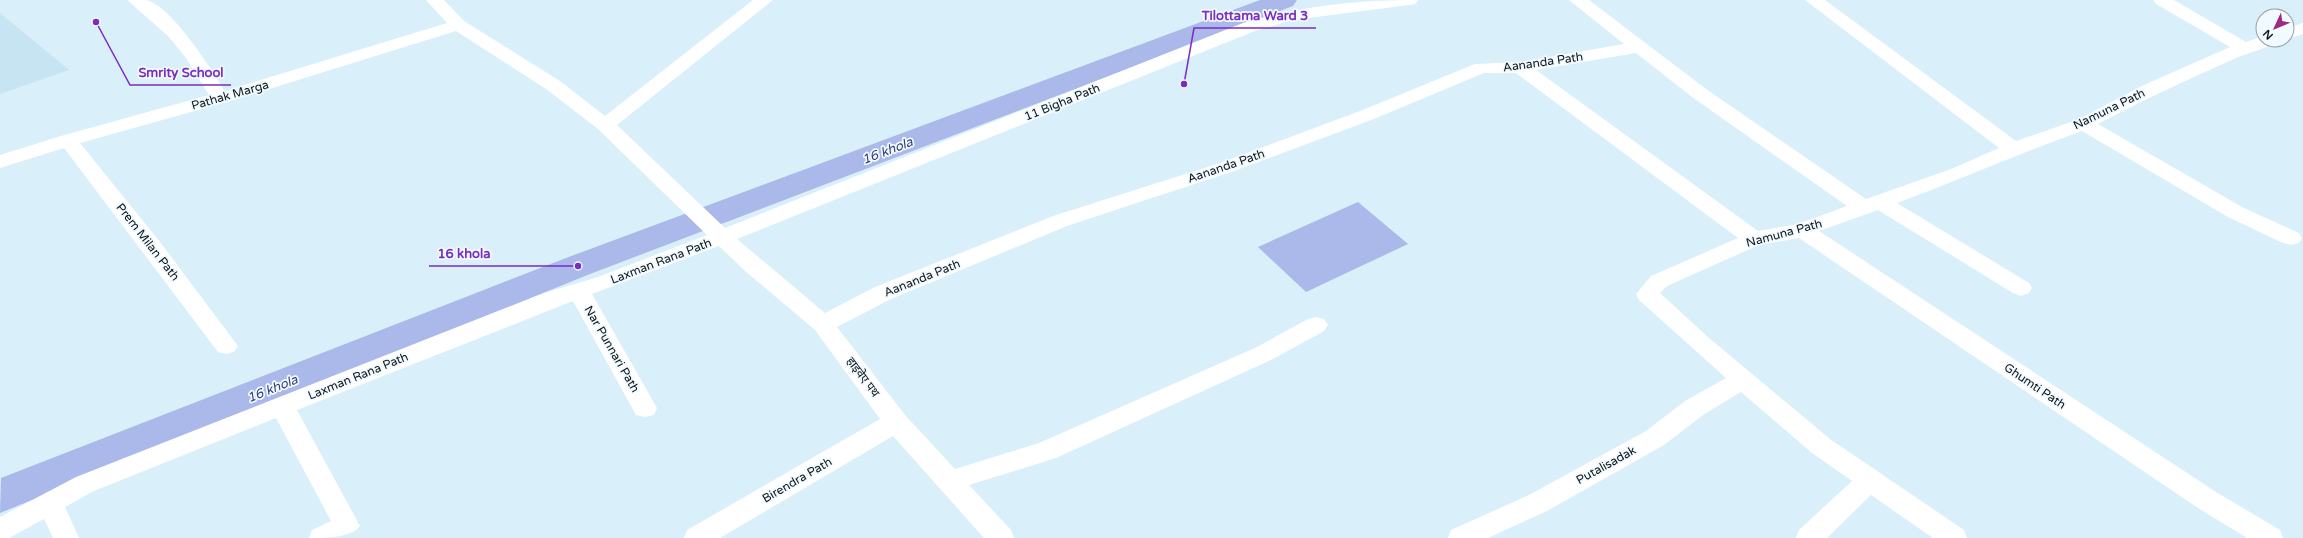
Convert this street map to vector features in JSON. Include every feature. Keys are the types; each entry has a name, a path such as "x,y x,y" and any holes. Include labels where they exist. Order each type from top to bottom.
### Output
{"street":[{"path":"136,0 152,10 174,29 220,98"},
{"name":"हाइवेए पथ","path":"435,0 458,25 553,85 605,125 753,266 823,324 896,422 1001,538"},
{"path":"605,125 764,0"},
{"name":"11 Bigha Path","path":"718,233 1250,27 1292,15 1409,0"},
{"path":"1578,0 1699,93 1872,205 2021,288"},
{"path":"1814,0 2013,149"},
{"path":"2162,0 2244,48"},
{"name":"Pathak Marga","path":"0,162 68,140 220,98 458,25"},
{"name":"Namuna Path","path":"1954,538 1871,479 1821,446 1701,344 1647,294 1659,281 1754,239 1802,230 1958,173 2013,149 2084,124 2153,88 2255,44"},
{"name":"Aananda Path","path":"823,324 883,294 1060,221 1227,167 1366,115 1481,68 1520,67 1640,47"},
{"path":"1520,67 1754,239"},
{"path":"2084,124 2235,212 2291,238"},
{"name":"Prem Milan Path","path":"68,140 152,247 226,346"},
{"name":"Ghumti Path","path":"1802,230 2207,500 2270,538"},
{"name":"Laxman Rana Path","path":"0,530 84,484 578,290 718,233"},
{"name":"Nar Punnari Path","path":"578,290 645,408"},
{"path":"950,481 1047,451 1265,353 1316,325"},
{"name":"Putalisadak","path":"1461,538 1538,503 1655,438 1694,408 1744,379"},
{"path":"282,406 347,526 322,538"},
{"name":"Birendra Path","path":"697,538 896,422"},
{"path":"1809,538 1871,479"},
{"path":"50,503 66,538"}],"shaded area":[{"path":"0,13 69,70 0,94"}],"water":[{"path":"1358,202 1408,244 1306,292 1258,247"}],"waterway":[{"name":"16 khola","path":"0,497 15,489 578,266 1284,0"}],"place":[{"name":"Smrity School","path":"96,22"},
{"name":"Tilottama Ward 3","path":"1184,84"},
{"name":"16 khola","path":"578,266"}]}
